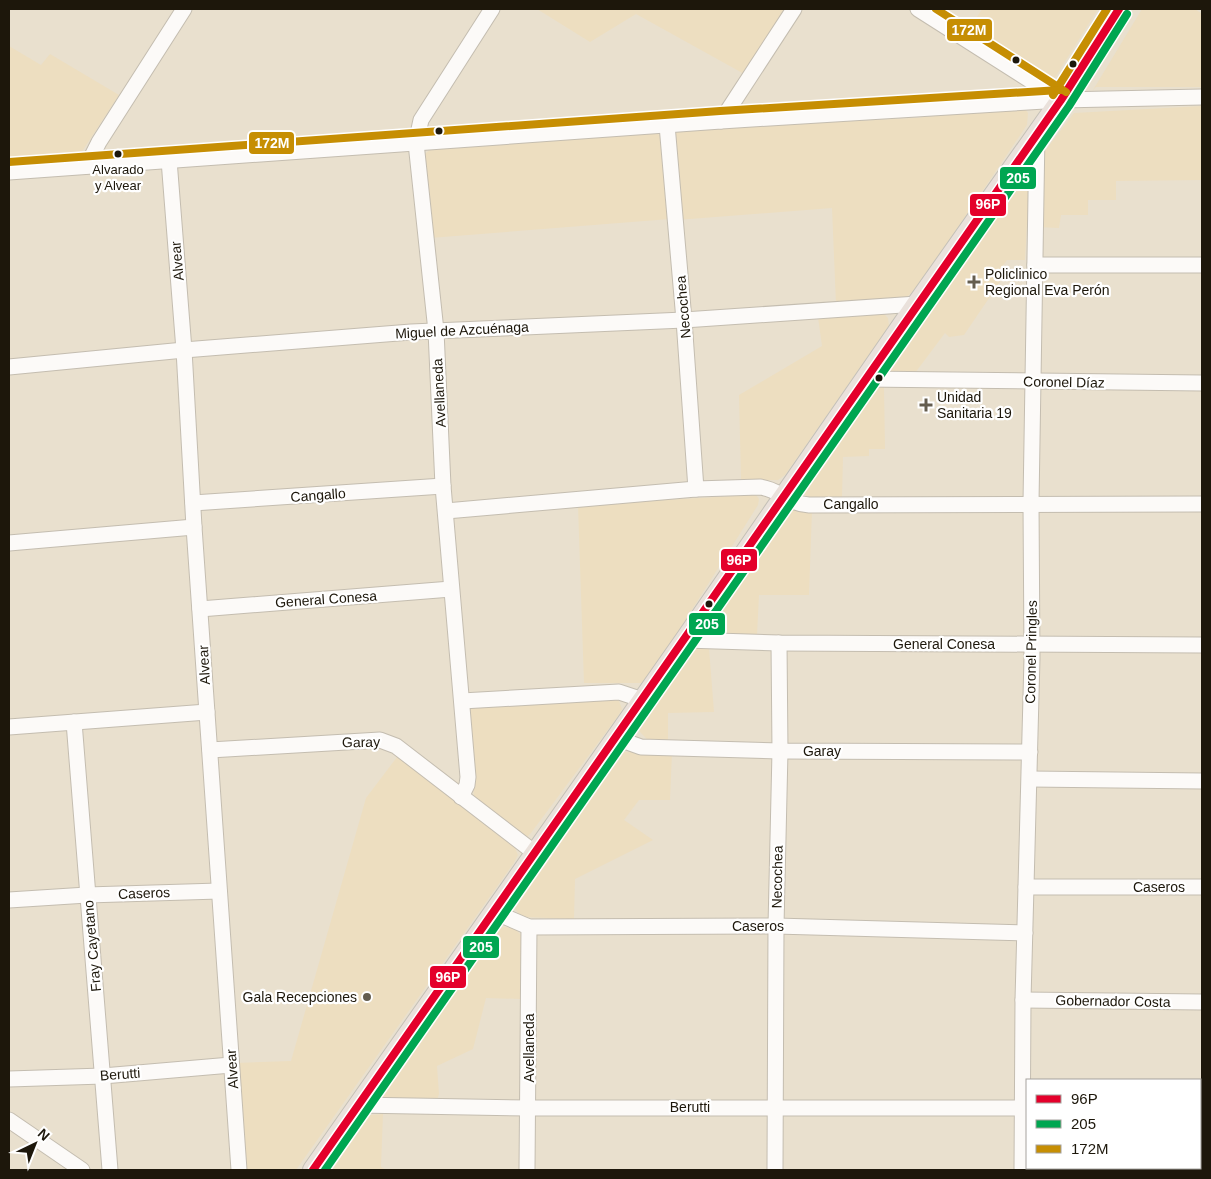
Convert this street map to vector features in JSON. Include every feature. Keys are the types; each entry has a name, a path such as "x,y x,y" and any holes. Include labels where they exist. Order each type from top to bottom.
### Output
{"main road":[{"path":"313,1170 1061,100 1119,9"}],"street":[{"path":"87,166 99,142 184,9"},
{"name":"Avellaneda","path":"461,796 467,785 468,777 443,486 436,331 416,143 421,120 492,9"},
{"path":"721,121 794,9"},
{"path":"918,9 1061,100"},
{"path":"9,172 721,121 1061,100 1202,97"},
{"name":"Necochea","path":"667,125 696,489"},
{"name":"Coronel Pringles","path":"1022,1170 1023,1000 1030,779 1031,503 1037,133"},
{"name":"Alvear","path":"169,160 184,350 192,503 239,1170"},
{"path":"1036,264 1202,265"},
{"name":"Miguel de Azcuénaga","path":"9,367 184,350 436,331 684,320 917,304"},
{"name":"Coronel Díaz","path":"865,379 1202,383"},
{"name":"Cangallo","path":"192,503 443,486"},
{"name":"Cangallo","path":"446,511 696,489 760,487 770,488 798,504 809,505 1202,504"},
{"path":"9,543 194,527"},
{"name":"General Conesa","path":"200,609 451,589"},
{"name":"General Conesa","path":"685,640 779,643 1202,645"},
{"name":"Necochea","path":"775,1170 776,926 780,751 779,643"},
{"path":"462,701 619,692 643,700"},
{"path":"9,727 207,712"},
{"name":"Fray Cayetano","path":"74,722 110,1170"},
{"name":"Garay","path":"616,738 641,747 780,751 1030,752"},
{"name":"Garay","path":"210,750 380,740 396,746 535,853"},
{"path":"1030,779 1202,780"},
{"name":"Caseros","path":"1026,887 1202,887"},
{"name":"Caseros","path":"9,900 88,895 219,891"},
{"name":"Caseros","path":"494,912 529,927 776,926 1025,933"},
{"name":"Avellaneda","path":"527,1170 529,927"},
{"name":"Gobernador Costa","path":"1023,1000 1202,1002"},
{"name":"Berutti","path":"9,1079 103,1076 231,1065"},
{"name":"Berutti","path":"358,1105 528,1108 1021,1108"},
{"path":"9,1120 82,1170"}],"shaded area":[{"path":"537,9 788,9 746,75 636,14 590,42"},
{"path":"982,9 1098,9 1056,76 1052,80 1045,81 967,33"},
{"path":"1142,9 1195,9 1202,14 1202,87 1096,87 1093,90"},
{"path":"9,46 41,65 50,54 119,95 81,153 73,157 9,162"},
{"path":"1202,106 1202,180 1116,181 1116,200 1088,200 1088,215 1061,215 1059,228 1037,227 1041,162 1045,151 1074,113"},
{"path":"1020,107 1028,113 1027,125 915,291 900,301 836,304 832,208 677,220 675,134 681,130 915,118"},
{"path":"656,133 661,136 670,219 430,238 423,158 432,148"},
{"path":"1027,163 1030,167 1025,260 1007,260 997,274 1001,277 1000,282 964,335 949,337 945,333 912,377 886,373 884,366"},
{"path":"883,313 888,318 889,326 785,475 778,480 741,480 739,395 822,346 818,317"},
{"path":"878,387 884,387 885,449 869,449 869,456 843,457 842,497 808,497 802,488 867,392"},
{"path":"756,495 759,499 758,505 650,676 641,683 584,683 578,505"},
{"path":"786,510 812,510 809,595 759,595 757,635 713,635 707,632 705,627"},
{"path":"690,648 709,648 714,712 668,713 668,743 649,741 640,732 638,726 641,719"},
{"path":"612,697 619,701 622,709 618,716 527,837 519,838 474,800 469,711 475,704"},
{"path":"622,752 672,753 670,800 639,800 624,820 653,840 575,879 574,919 525,917 518,913 513,905 514,898 615,755"},
{"path":"397,757 515,848 518,855 296,1170 241,1170 235,1063 291,1061 366,798"},
{"path":"498,928 515,929 522,936 522,999 486,998 473,1049 437,1066 439,1094 437,1100 385,1099 382,1096 382,1089"},
{"path":"383,1114 381,1167 386,1170 325,1170 360,1121 371,1115"}],"transit line":[{"name":"172M","path":"936,9 1066,92"},
{"name":"172M","path":"1053,95 1107,9"},
{"name":"96P","path":"313,1170 1061,100 1119,9"},
{"name":"205","path":"325,1170 1069,106 1127,14"},
{"name":"172M","path":"9,162 720,111 1060,90"}],"place":[{"name":"Alvarado y Alvear","path":"118,154"},
{"name":"Policlinico Regional Eva Perón","path":"974,282"},
{"name":"Unidad Sanitaria 19","path":"926,405"},
{"name":"Gala Recepciones","path":"367,997"}]}
